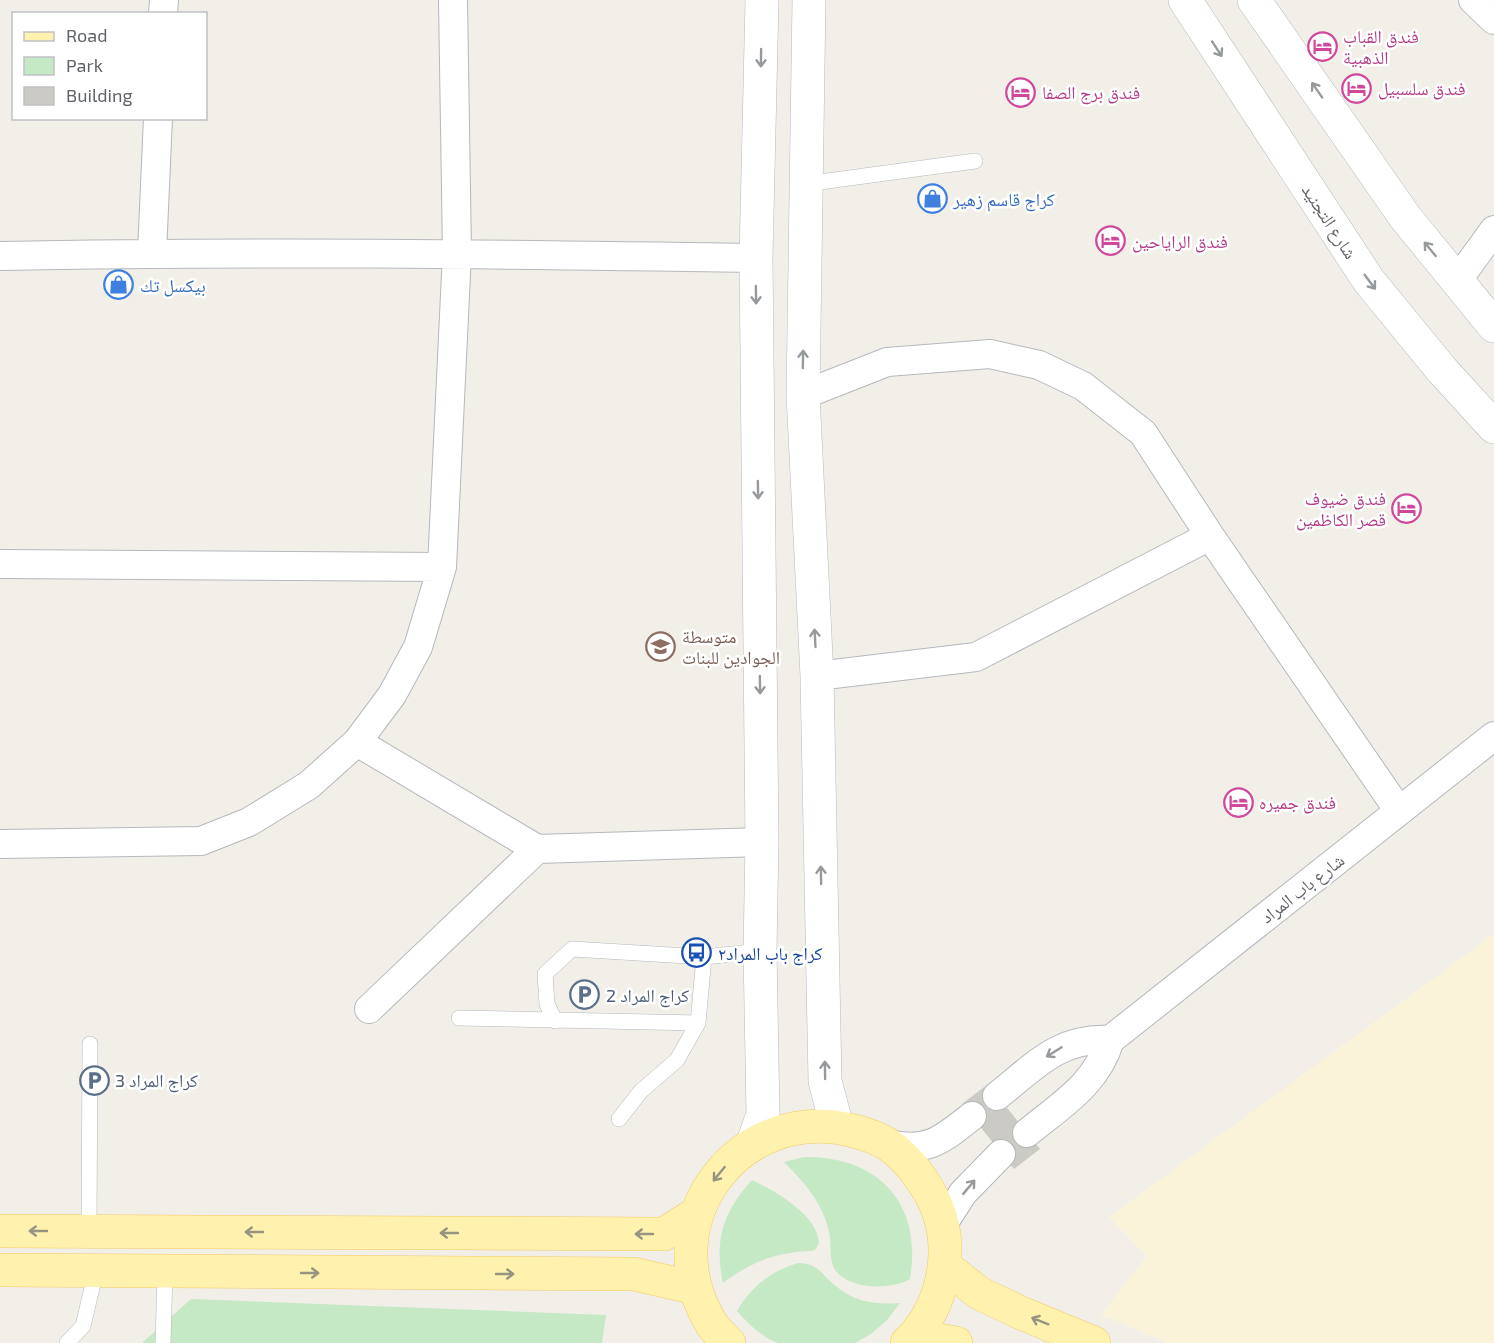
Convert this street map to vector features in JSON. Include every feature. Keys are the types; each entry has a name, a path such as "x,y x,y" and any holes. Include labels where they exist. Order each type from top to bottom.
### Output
{"main road":[{"path":"729,1343 711,1324 695,1288 690,1251 696,1214 705,1193 734,1157 753,1143 780,1131 808,1126 837,1126 890,1144 927,1186 943,1224 945,1266 935,1303 911,1339 956,1343"},
{"path":"0,1231 664,1234 696,1214"},
{"path":"945,1266 979,1293 1094,1343"},
{"path":"0,1270 634,1275 695,1288"}],"street":[{"path":"0,844 201,841 249,822 309,785 357,742 392,695 418,647 442,567 457,253 453,0"},
{"path":"753,1143 763,1114 756,258 762,0"},
{"path":"808,0 803,395 817,676 825,1081 837,1126"},
{"name":"شارع التجنيد","path":"1185,0 1369,281 1442,370 1494,427"},
{"path":"1254,0 1405,217 1494,326"},
{"path":"1473,0 1494,20"},
{"path":"152,253 158,120"},
{"path":"758,168 805,176"},
{"path":"1457,281 1494,230"},
{"path":"0,256 152,253 457,253 756,258"},
{"path":"803,395 886,362 990,354 1039,365 1083,386 1143,433 1210,536 1399,811"},
{"path":"817,676 976,657 1210,536"},
{"path":"0,564 442,567"},
{"name":"شارع باب المراد","path":"1027,1133 1086,1084 1105,1056 1110,1040 1494,736"},
{"path":"357,742 537,849 762,842"},
{"path":"369,1009 537,849"},
{"path":"998,1096 1053,1052 1066,1045 1081,1041 1110,1040"},
{"path":"890,1144 913,1148 936,1143 972,1116"},
{"path":"943,1224 969,1186 1001,1154"}],"lane":[{"path":"805,176 975,161"},
{"path":"555,1021 547,1004 545,974 573,949 704,957 760,951"},
{"path":"620,1119 641,1091 677,1060 698,1023 704,957"},
{"path":"459,1018 698,1023"},
{"path":"89,1231 90,1044"},
{"path":"67,1343 83,1326 96,1271"},
{"path":"163,1343 165,1272"}],"green space":[{"path":"804,1157 831,1159 854,1165 874,1175 890,1190 902,1207 909,1228 912,1252 910,1279 893,1285 861,1285 851,1282 836,1271 831,1257 829,1231 822,1211 805,1185 784,1162"},
{"path":"752,1180 794,1205 811,1223 817,1233 819,1243 815,1250 787,1253 754,1264 723,1283 720,1253 723,1227 734,1204"},
{"path":"798,1263 816,1268 851,1296 875,1303 900,1303 887,1320 871,1334 855,1343 778,1343 756,1330 737,1311 749,1294 763,1281 779,1270"},
{"path":"191,1299 606,1315 602,1343 142,1343"}],"sand":[{"path":"1494,934 1494,1343 1167,1343 1101,1315 1147,1256 1109,1217"}],"building":[{"path":"988,1084 1040,1149 1014,1169 962,1104"}],"place":[{"name":"فندق القباب الذهبية","path":"1322,46"},
{"name":"فندق سلسبيل","path":"1357,88"},
{"name":"فندق برج الصفا","path":"1021,92"},
{"name":"كراج قاسم زهير","path":"932,199"},
{"name":"فندق الراياحين","path":"1111,241"},
{"name":"بيكسل تك","path":"119,285"},
{"name":"فندق ضيوف قصر الكاظمين","path":"1407,508"},
{"name":"متوسطة الجوادين للبنات","path":"661,646"},
{"name":"فندق جميره","path":"1238,802"},
{"name":"كراج باب المراد٢","path":"697,953"},
{"name":"كراج المراد 2","path":"585,995"},
{"name":"كراج المراد 3","path":"94,1080"}]}
